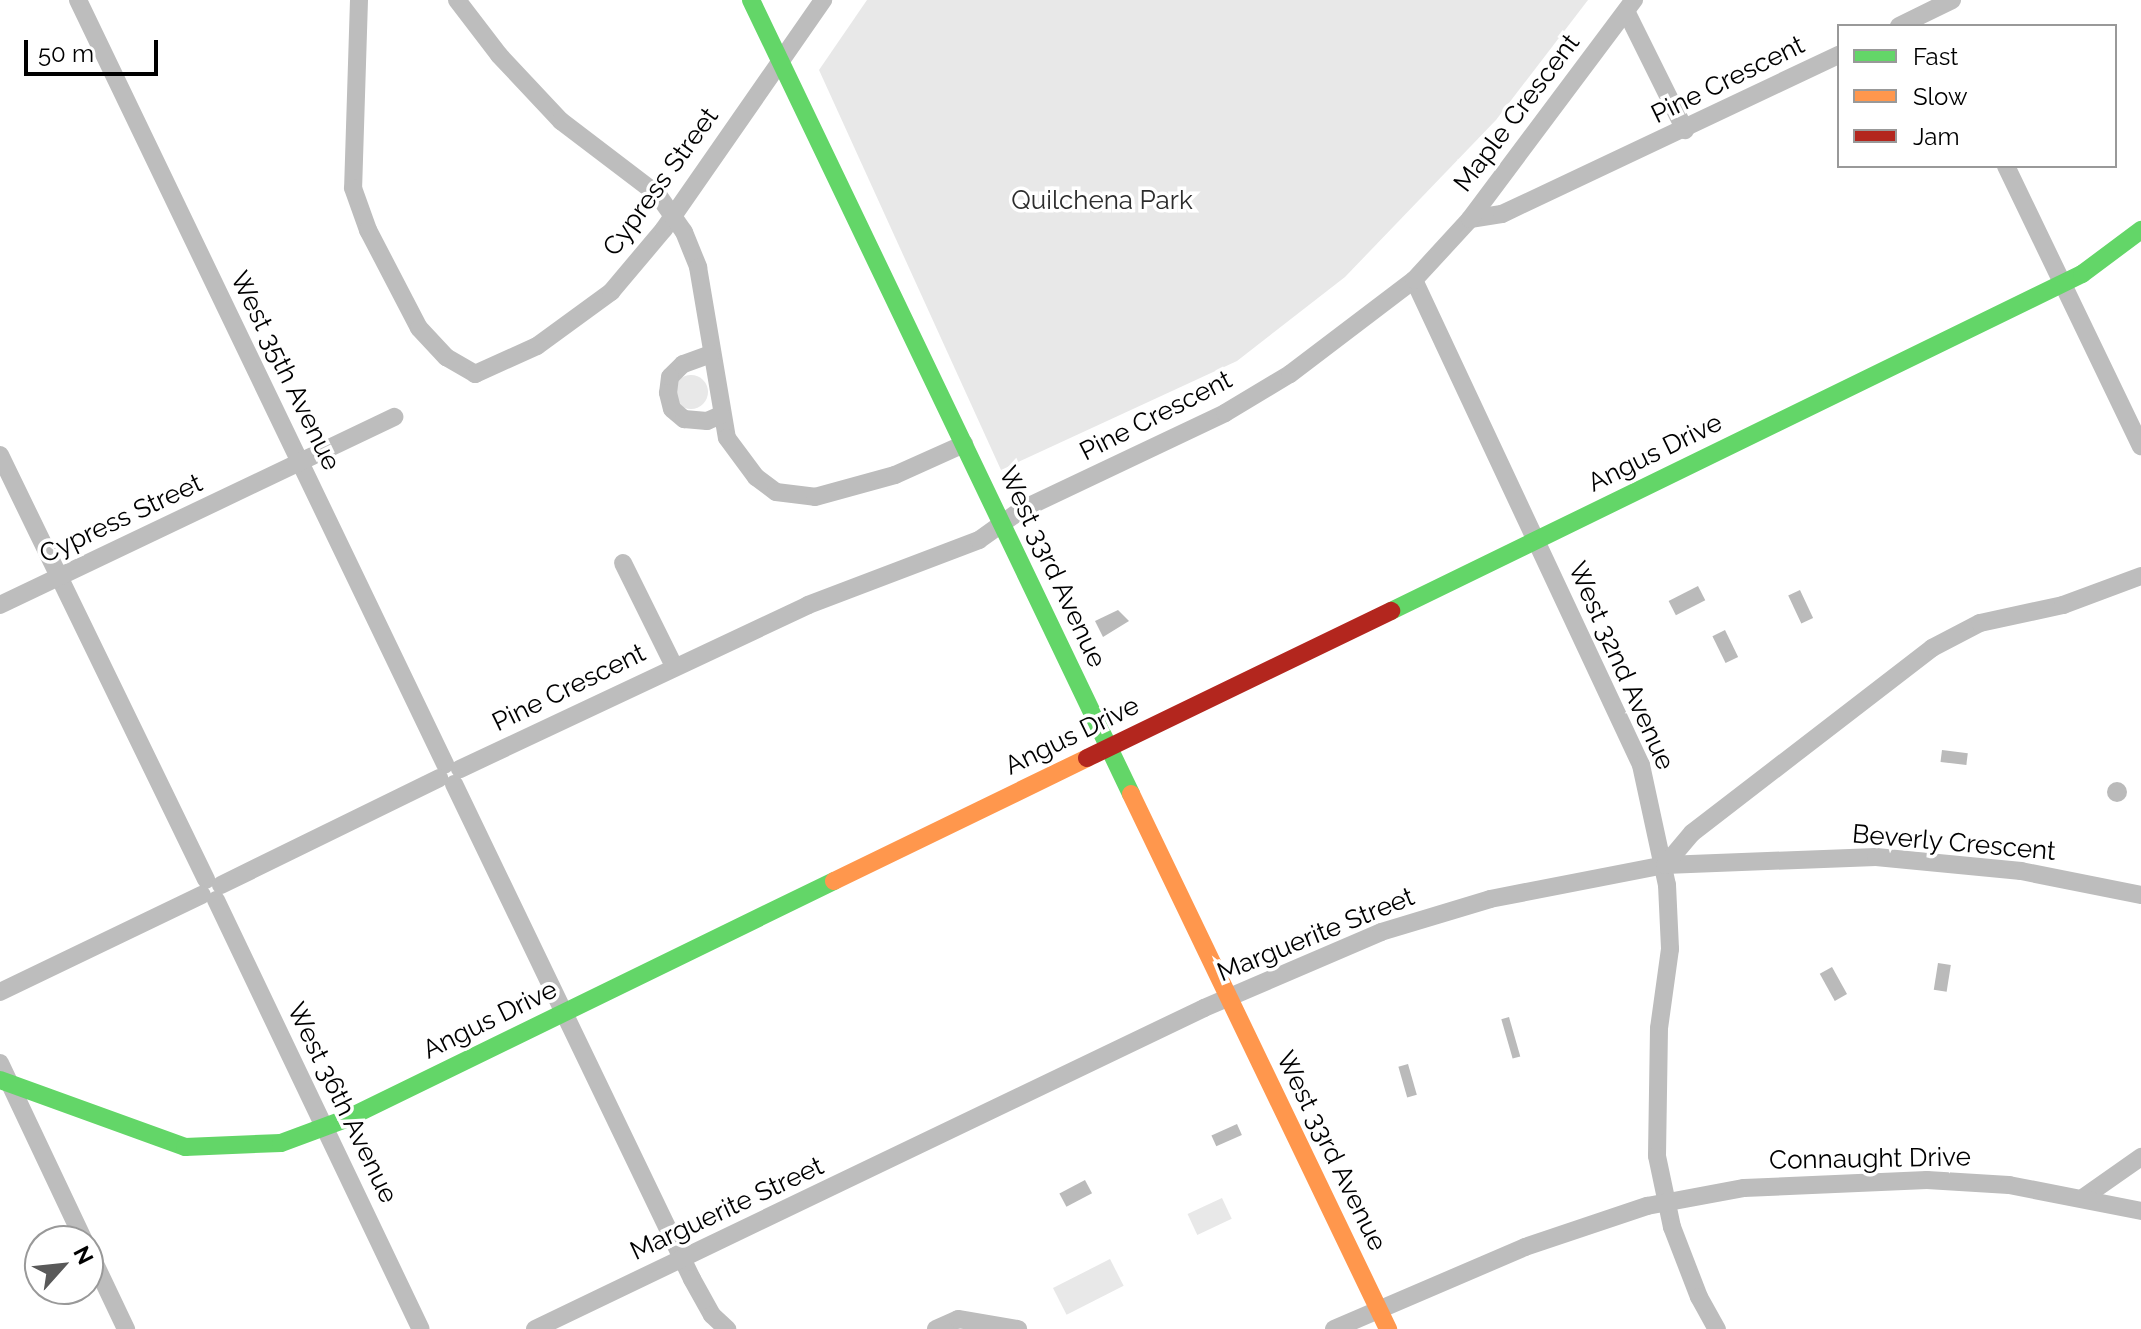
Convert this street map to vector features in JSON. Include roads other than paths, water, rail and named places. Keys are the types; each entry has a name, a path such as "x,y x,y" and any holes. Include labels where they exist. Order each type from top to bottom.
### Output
{"street":[{"name":"West 35th Avenue","path":"78,0 683,1259 712,1315 727,1329"},
{"name":"Cypress Street","path":"359,0 353,188 397,291 446,357 475,374 537,346 611,292 672,216 823,0"},
{"path":"457,0 499,55 561,121 658,195 672,216 698,267 721,415 738,458 776,492 793,496 836,493 964,444"},
{"name":"West 33rd Avenue","path":"751,0 1388,1329"},
{"path":"1904,24 1952,0"},
{"path":"1630,5 1685,130"},
{"name":"Maple Crescent","path":"1470,219 1630,5"},
{"name":"Pine Crescent","path":"0,992 674,666 808,605 974,542 1002,524 1277,382 1414,280 1470,219 1502,214 1837,56"},
{"path":"2007,168 2141,446"},
{"name":"Angus Drive","path":"5,1082 185,1147 281,1143 324,1127 565,1013 2062,283 2141,230"},
{"name":"West 32nd Avenue","path":"1414,280 1641,765 1665,865 1670,949 1655,1102 1666,1202 1699,1297 1717,1329"},
{"path":"711,354 683,364 670,377 668,393 672,409 684,419 707,421 721,415"},
{"name":"Cypress Street","path":"0,605 394,417"},
{"name":"West 36th Avenue","path":"0,455 421,1329"},
{"path":"623,563 674,666"},
{"path":"1665,865 1692,833 1932,648 1980,623 2063,605 2141,576"},
{"name":"Beverly Crescent","path":"1665,865 1876,857 2021,871 2141,895"},
{"name":"Marguerite Street","path":"535,1329 1228,997 1395,928 1490,899 1665,865"},
{"path":"0,1063 5,1082 76,1225"},
{"path":"2084,1197 2141,1157"},
{"name":"Connaught Drive","path":"1334,1329 1525,1247 1666,1202 1744,1188 1837,1180 2009,1185 2084,1197 2141,1211"},
{"path":"104,1283 126,1329"},
{"path":"936,1329 958,1319 1018,1329"}],"park label":[{"name":"Quilchena Park","path":"1102,201"}]}
